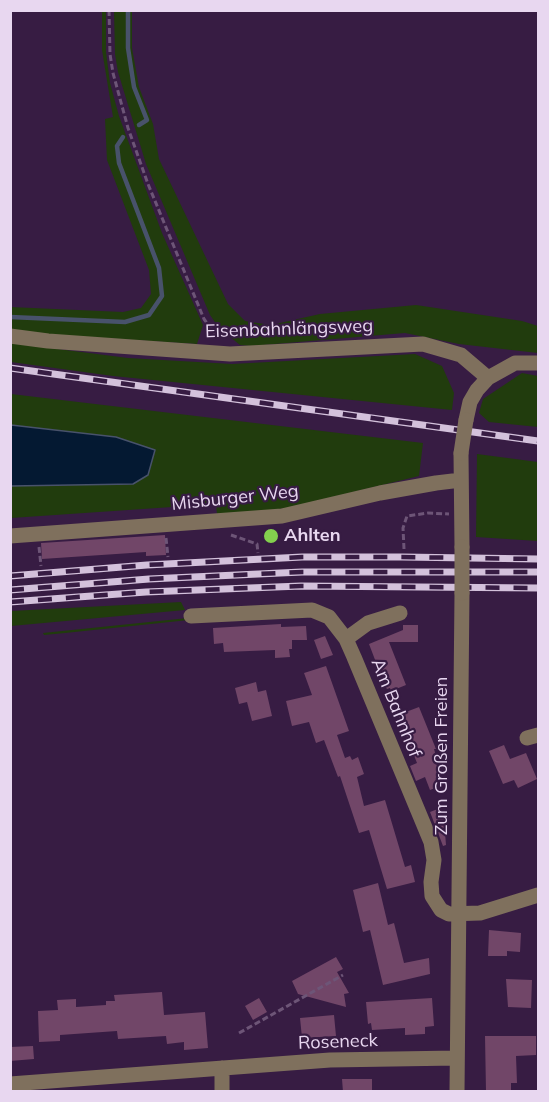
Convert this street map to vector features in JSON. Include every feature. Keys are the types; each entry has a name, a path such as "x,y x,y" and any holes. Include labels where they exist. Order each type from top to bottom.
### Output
{"street":[{"name":"Eisenbahnlängsweg","path":"10,336 48,341 230,354 423,344 461,355 488,378"},
{"path":"488,378 515,363 538,363"},
{"name":"Zum Großen Freien","path":"457,1092 462,593 461,453 470,402 488,378"},
{"name":"Misburger Weg","path":"10,536 225,522 282,516 380,493 461,480"},
{"name":"Am Bahnhof","path":"191,616 312,610 329,617 346,639 431,842 434,860 432,896 441,910 459,915"},
{"path":"346,639 368,623 400,613"},
{"path":"459,915 480,913 538,895"},
{"name":"Roseneck","path":"10,1084 51,1087 222,1068 330,1060 457,1058"},
{"path":"222,1068 222,1092"}],"path":[{"path":"109,10 113,73 131,137 204,319 230,354"},
{"path":"404,549 403,528 406,516 428,513 452,514"},
{"path":"225,522 226,533 257,544 258,553"},
{"path":"239,1034 342,975"}],"green space":[{"path":"102,11 106,11 106,52 110,83 119,116 162,233 203,325 197,344 37,334 11,330 10,307 123,312 141,308 151,294 149,270 107,160 105,119 113,117 102,50"},
{"path":"114,11 132,11 132,48 139,87 153,124 159,159 228,304 245,321 271,325 320,314 416,305 522,321 538,326 538,353 459,344 405,333 240,345 219,328 210,315 146,164 118,72 115,54"},
{"path":"11,343 128,358 232,364 415,354 442,366 454,393 452,410 113,376 11,362"},
{"path":"522,373 538,376 538,427 489,422 479,413 483,399"},
{"path":"11,394 423,443 419,476 288,508 253,512 217,514 216,504 11,518"},
{"path":"477,454 538,462 538,541 476,537"},
{"path":"181,602 185,610 11,626 11,611"},
{"path":"188,618 189,620 65,633 44,635 43,633"}],"water":[{"path":"11,425 116,437 155,450 148,475 133,484 11,486"}],"building":[{"path":"165,535 166,555 146,556 146,552 42,559 41,543"},
{"path":"281,624 281,627 306,626 307,640 292,640 292,649 289,649 290,657 275,658 275,650 224,652 223,643 214,644 213,628"},
{"path":"403,625 418,625 418,642 389,642 406,685 391,691 385,686 369,644 403,630"},
{"path":"325,636 333,655 321,659 314,640"},
{"path":"326,666 349,731 337,735 345,758 350,756 352,760 358,757 364,774 357,777 364,806 385,800 405,867 411,865 415,882 387,889 369,830 359,833 340,776 338,777 324,740 316,743 309,722 292,726 286,701 312,695 304,673"},
{"path":"256,682 258,692 266,690 272,716 252,721 247,702 239,704 235,688"},
{"path":"419,707 436,749 434,749 436,756 434,757 443,785 430,790 425,777 416,781 410,766 417,763 398,715"},
{"path":"504,745 510,759 526,753 537,779 518,788 514,780 503,784 489,751"},
{"path":"443,807 446,845 443,846 430,812"},
{"path":"378,883 388,925 394,923 404,963 429,958 430,974 383,985 370,930 363,932 353,890"},
{"path":"489,930 521,933 520,952 507,951 507,956 488,956"},
{"path":"336,957 343,969 337,972 349,993 344,994 346,1007 298,994 292,981"},
{"path":"506,979 532,980 531,1008 508,1007"},
{"path":"162,992 164,1015 205,1012 208,1048 184,1050 184,1042 167,1044 166,1036 118,1039 117,1031 60,1035 60,1041 39,1042 38,1011 58,1010 57,1000 76,999 76,1007 106,1005 106,1001 115,1001 114,995"},
{"path":"259,998 267,1012 253,1020 245,1006"},
{"path":"432,998 434,1026 425,1027 425,1034 405,1035 405,1028 372,1030 371,1023 368,1024 366,1002"},
{"path":"334,1015 336,1036 302,1038 300,1018"},
{"path":"485,1036 536,1036 536,1055 516,1056 517,1083 511,1083 511,1092 486,1092"},
{"path":"33,1046 34,1059 10,1061 10,1047"},
{"path":"342,1079 372,1079 372,1092 343,1092"}],"waterway":[{"path":"128,10 128,48 134,87 147,120 139,125"},
{"path":"10,317 125,322 149,315 162,296 159,268 119,163 117,146 123,137"}],"railway":[{"path":"10,368 538,441"},
{"path":"10,576 147,565 302,557 538,559"},
{"path":"10,590 149,579 302,572 538,572"},
{"path":"10,602 146,592 301,586 538,588"}],"place":[{"name":"Ahlten","path":"271,536"}]}
